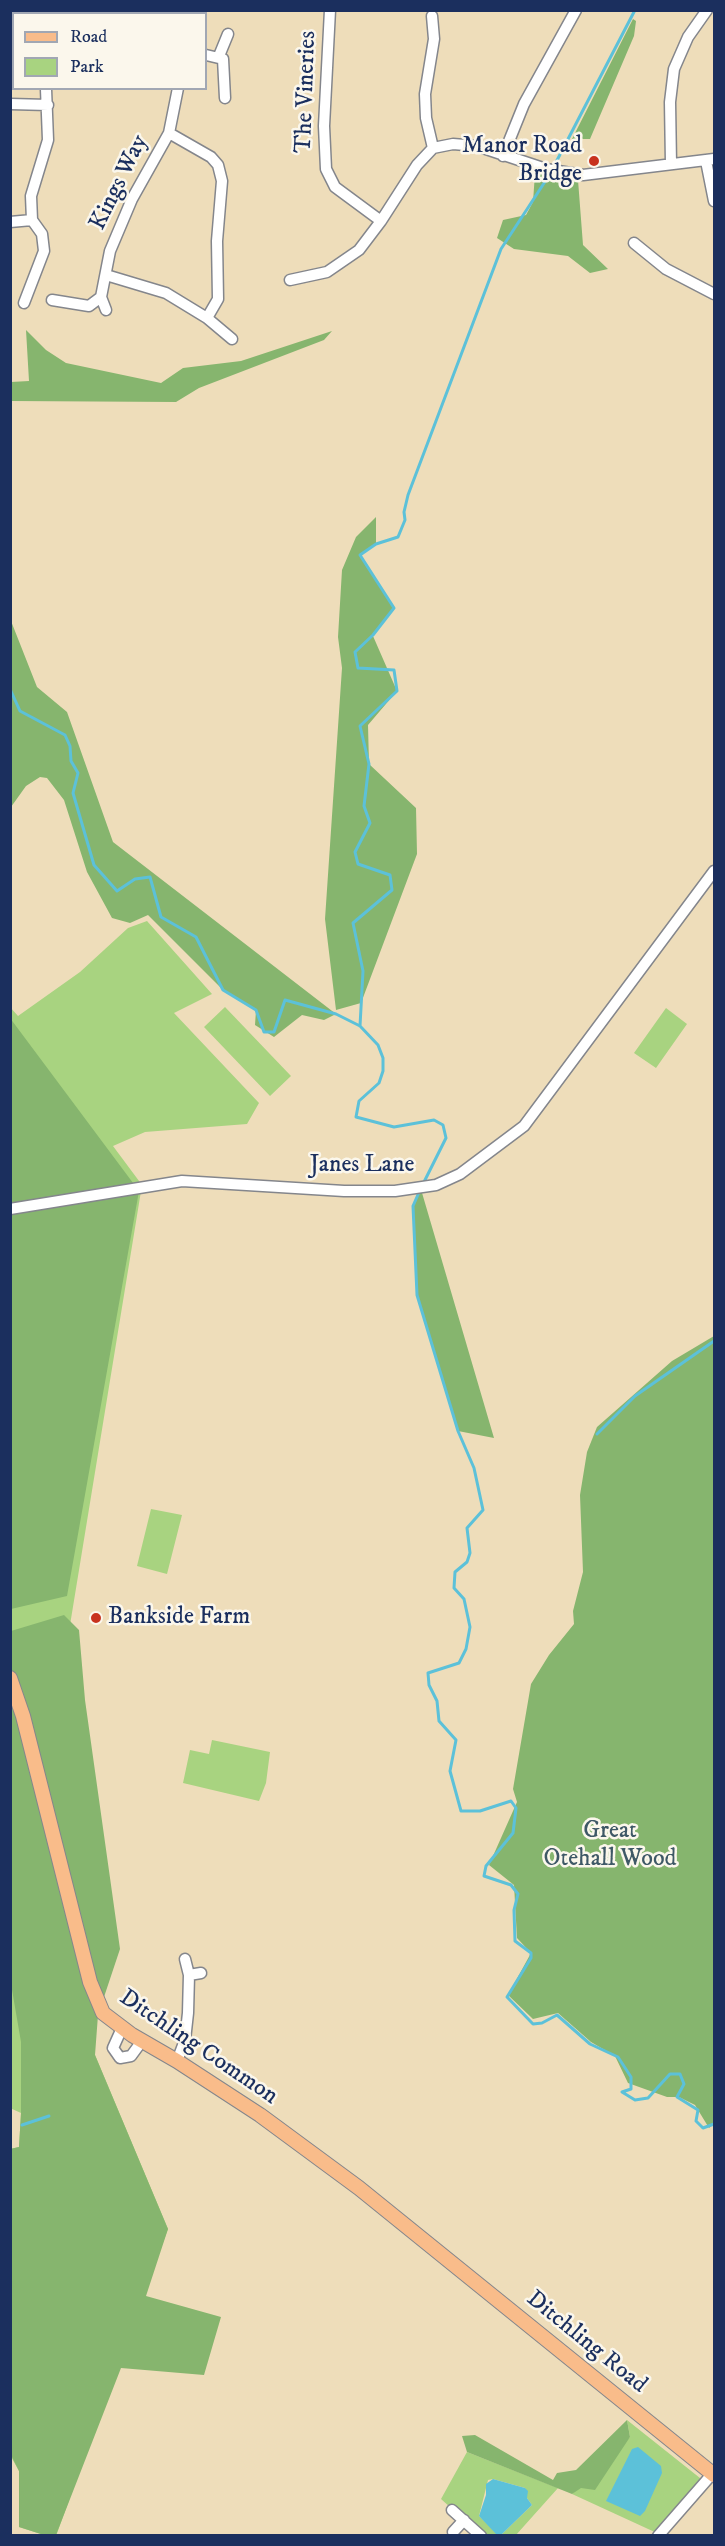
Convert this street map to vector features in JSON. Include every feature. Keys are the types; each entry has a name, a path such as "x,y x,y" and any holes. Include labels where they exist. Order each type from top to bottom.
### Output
{"main road":[{"name":"Ditchling Common","path":"10,1678 23,1716 90,1982 99,2008 122,2028 260,2115 359,2188 429,2245"},
{"name":"Ditchling Road","path":"429,2245 714,2474"}],"street":[{"name":"The Vineries","path":"330,10 324,126 326,169 335,187 381,222"},
{"path":"503,156 524,104 576,10"},
{"path":"671,164 670,102 675,69 688,38 707,10"},
{"path":"432,16 434,39 424,94 426,118 433,148"},
{"path":"219,56 228,34"},
{"path":"207,55 219,56 223,59 225,98"},
{"path":"24,303 44,251 42,234 32,220 31,196 46,151 48,105 46,90"},
{"name":"Kings Way","path":"101,297 110,251 132,199 169,133 178,90"},
{"path":"10,104 48,105"},
{"path":"169,133 211,157 218,165 222,181 217,241 218,299 207,318"},
{"path":"290,280 318,275 346,261 359,250 381,222 417,165 433,148 453,144 477,146 558,172 597,175 710,160 714,201"},
{"path":"10,222 32,220"},
{"path":"634,243 666,268 714,294"},
{"path":"106,275 166,293 207,318 232,339"},
{"path":"52,300 88,306 101,297 106,310"},
{"name":"Janes Lane","path":"10,1209 182,1181 344,1191 411,1189 436,1185 466,1170 524,1126 714,871"},
{"path":"177,2061 185,2040 189,1975 185,1959"},
{"path":"189,1975 201,1973"},
{"path":"122,2028 113,2048 120,2058 131,2056 142,2041"},
{"path":"658,2535 714,2474"},
{"path":"452,2510 481,2535"},
{"path":"453,2532 464,2520"}],"green space":[{"path":"633,19 636,21 634,36 590,139 572,139"},
{"path":"535,173 578,180 583,245 608,269 590,273 568,256 514,249 497,238 503,220 526,215 533,202"},
{"path":"26,330 46,350 66,363 161,383 183,368 241,361 332,331 324,340 199,388 176,402 11,401 11,382 29,381"},
{"path":"376,517 376,544 360,556 394,608 373,636 397,691 368,725 369,764 416,808 417,854 361,1003 336,1010 325,919 342,668 338,637 342,570 356,537"},
{"path":"11,621 37,687 67,712 113,842 336,1014 324,1020 302,1015 274,1037 255,1025 256,1010 223,990 148,915 130,923 112,918 87,872 64,800 47,778 40,777 26,786 11,807"},
{"path":"147,921 212,994 174,1013 259,1103 247,1124 145,1132 113,1146 142,1185 70,1625 95,2055 168,2229 56,2536 44,2535 19,2527 19,2471 10,2455 10,2149 19,2147 21,2113 10,2108 10,1007 18,1016 80,972 128,928"},
{"path":"225,1007 291,1076 270,1096 204,1027"},
{"path":"666,1008 687,1024 656,1068 634,1053"},
{"path":"10,1018 139,1191 67,1596 11,1609"},
{"path":"420,1186 494,1438 458,1431 417,1295 413,1206"},
{"name":"Great Otehall Wood","path":"714,1336 714,2124 709,2128 695,2105 679,2097 667,2097 628,2083 615,2056 591,2042 558,2013 533,2019 508,1995 531,1953 517,1938 514,1885 489,1865 517,1802 513,1789 531,1684 549,1655 574,1624 573,1611 583,1572 580,1495 587,1452 597,1427 672,1361"},
{"path":"151,1509 182,1515 167,1574 137,1566"},
{"path":"64,1615 79,1630 85,1700 120,1949 98,2015 95,2055 168,2229 146,2296 221,2317 204,2375 121,2368 56,2535 44,2535 19,2527 19,2471 11,2455 10,2149 19,2147 21,2042 10,1978 11,1631"},
{"path":"212,1740 270,1752 266,1783 259,1801 183,1783 190,1750 209,1754"},
{"path":"627,2420 705,2482 659,2534 572,2494 630,2437"},
{"path":"627,2420 630,2437 595,2490 581,2488 572,2494 467,2452 462,2436 475,2435 553,2480 557,2473 576,2470"},
{"path":"467,2452 558,2488 516,2535 501,2535 532,2505 527,2498 525,2488 493,2479 488,2480 479,2516 499,2535 481,2535 441,2499"}],"water":[{"path":"638,2447 661,2466 662,2473 645,2511 640,2516 606,2501 632,2449"},
{"path":"493,2479 525,2488 528,2491 527,2498 532,2505 501,2535 496,2534 479,2516 486,2495 486,2484"}],"waterway":[{"path":"553,168 635,10"},
{"path":"360,1026 363,971 353,923 392,890 390,875 358,864 355,852 370,823 364,806 369,764 360,726 397,691 394,670 358,668 355,652 373,635 394,608 360,555 376,544 398,537 405,520 404,512 408,495 501,249 550,174"},
{"path":"10,689 20,711 65,735 70,746 71,761 78,773 73,793 94,865 117,891 135,879 150,877 161,917 196,937 223,990 256,1010 264,1032 274,1032 285,1000 336,1014 360,1026 378,1045 383,1058 383,1071 379,1083 359,1101 356,1117 394,1127 434,1120 443,1125 446,1138 423,1184"},
{"path":"420,1190 413,1206 417,1295 458,1431 474,1468 483,1510 467,1528 470,1553 467,1562 455,1572 454,1588 464,1599 470,1627 466,1649 459,1663 428,1673 429,1685 437,1701 439,1721 456,1740 450,1771 461,1811 480,1811 511,1801 516,1808 513,1833 486,1866 484,1876 511,1885 518,1894 514,1910 515,1941 531,1953 531,1958 507,1997 533,2024 542,2023 557,2015 590,2044 618,2057 631,2077 631,2089 622,2092 635,2100 648,2098 670,2074 680,2074 684,2084 677,2097 698,2110 696,2121 703,2128 714,2124"},
{"path":"597,1434 635,1396 714,1341"},
{"path":"22,2125 49,2116"}],"place":[{"name":"Manor Road Bridge","path":"594,161"},
{"name":"Bankside Farm","path":"96,1618"}]}
